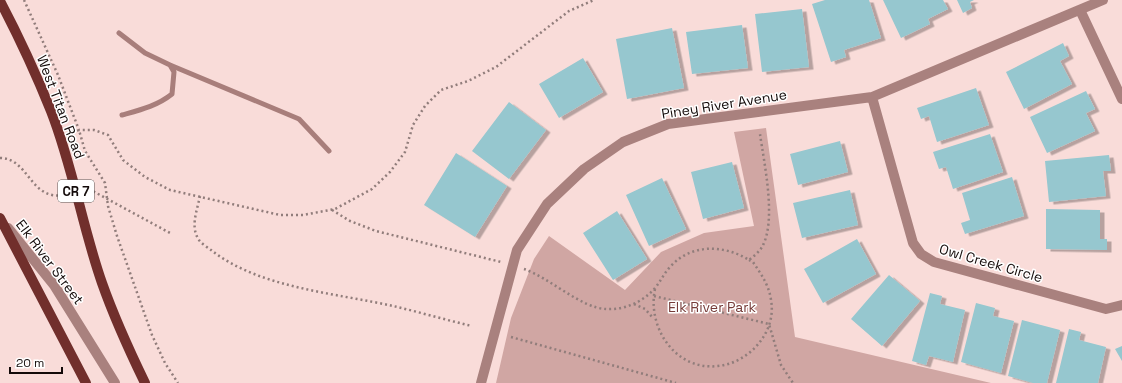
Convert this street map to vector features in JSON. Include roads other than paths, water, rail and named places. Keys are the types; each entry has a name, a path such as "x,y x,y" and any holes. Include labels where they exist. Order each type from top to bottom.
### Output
{"main road":[{"name":"West Titan Road","path":"0,1 30,61 59,136 72,192 101,282 122,336 145,383"},
{"path":"0,218 86,383"}],"street":[{"name":"Piney River Avenue","path":"481,383 517,250 547,204 584,170 623,142 668,124 872,97 1103,0"},
{"path":"1080,10 1122,99"},
{"name":"Owl Creek Circle","path":"872,97 913,243 921,254 934,262 1106,309 1122,305"},
{"name":"Elk River Street","path":"0,218 54,286 115,383"}],"waterway":[{"path":"119,33 145,53 170,65 174,72 172,94 154,105 122,115"},
{"path":"170,65 299,119 329,151"}],"park label":[{"name":"Elk River Park","path":"712,307"}]}
